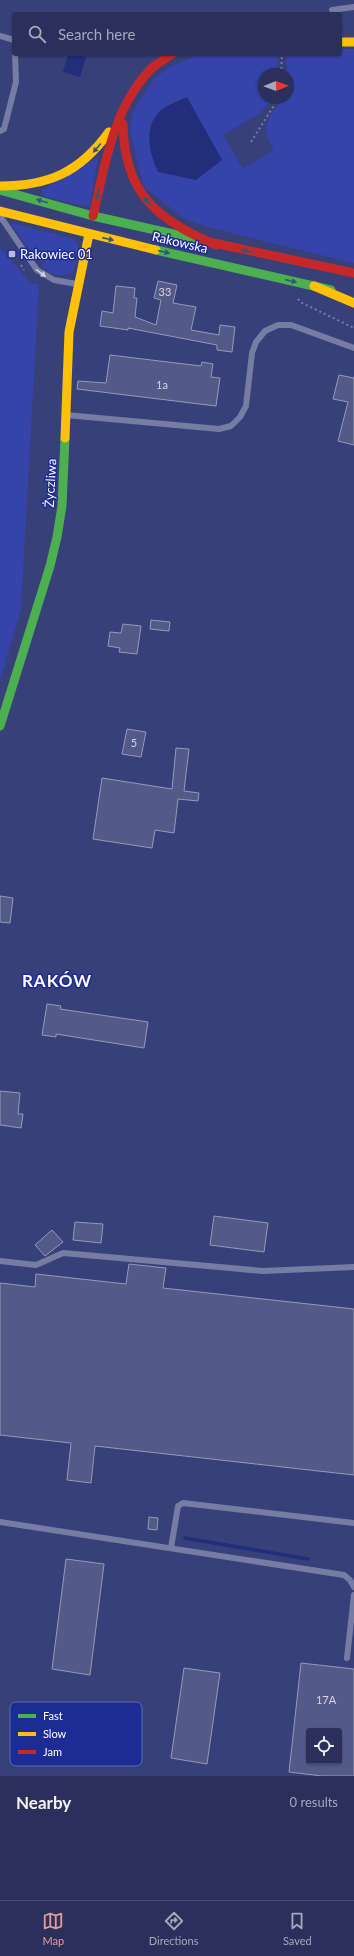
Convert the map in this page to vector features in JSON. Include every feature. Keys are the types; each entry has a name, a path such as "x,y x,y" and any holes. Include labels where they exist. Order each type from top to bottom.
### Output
{"main road":[{"path":"342,42 354,42"},
{"path":"0,186 28,186 42,183 70,172 88,158 103,140 134,89 147,73 161,60 168,56"},
{"path":"126,103 123,130 124,156 130,176 138,190 152,206 165,217 203,240 216,245"},
{"name":"Życzliwa","path":"0,726 50,566 57,538 62,506 69,332 78,284 108,151 126,103"},
{"name":"Rakowska","path":"0,190 93,216 216,245 354,273"},
{"name":"Rakowska","path":"0,211 89,234 354,295"},
{"path":"314,286 354,303"}],"lane":[{"path":"332,10 354,7"},
{"path":"0,36 12,39"},
{"path":"0,131 4,129 16,82 15,56"},
{"path":"0,216 33,265 48,277 78,284"},
{"path":"66,415 220,429 231,426 240,417 246,406 252,353 256,342 265,331 278,325 291,325 354,348"},
{"path":"0,1261 36,1265 63,1253 263,1271 354,1267"},
{"path":"170,1548 178,1506 182,1503 354,1523"},
{"path":"0,1522 344,1575 350,1580 354,1587"},
{"path":"347,1658 354,1595"}],"path":[{"path":"282,56 282,68"},
{"path":"251,142 275,104"},
{"path":"21,265 26,271 39,261 47,258 70,257 84,260"},
{"path":"294,298 304,300"},
{"path":"298,299 300,302 354,328"}],"shaded area":[{"path":"342,49 354,49 354,263 207,227 182,217 143,186 130,130 132,115 139,101 156,77 171,66 196,56 277,56 278,68 258,68 258,104 268,104 259,114 223,135 243,169 274,150 269,141 266,128 278,104 294,104 294,68 287,68 286,56 342,56"},
{"path":"67,56 86,57 80,77 63,72"},
{"path":"187,97 222,160 196,180 158,172 150,142 151,126 159,112 169,105"},
{"path":"98,157 90,207 45,197 41,190"},
{"path":"12,223 74,239 79,246 76,254 36,259 12,226"},
{"path":"0,248 31,284 39,284 21,609 0,681"},
{"path":"66,259 78,262 72,273 59,275 51,273 41,265 48,260"}],"building":[{"path":"158,281 177,285 173,303 196,307 191,330 219,335 220,325 235,327 232,352 217,350 217,345 128,328 128,330 100,326 102,311 113,313 116,286 135,288 134,298 137,298 135,317 156,325 161,300 154,298"},
{"path":"110,355 201,366 202,362 213,364 211,377 220,378 216,406 77,389 78,381 106,383"},
{"path":"339,375 354,378 354,445 338,441 348,402 333,399"},
{"path":"151,620 170,622 169,631 150,629"},
{"path":"123,624 141,626 137,654 119,652 120,648 108,646 110,632 121,633"},
{"path":"127,729 146,732 141,757 122,754"},
{"path":"176,748 189,749 184,791 199,793 198,801 178,799 174,833 155,830 152,848 93,839 102,778 172,789"},
{"path":"0,896 13,898 10,923 0,922"},
{"path":"47,1004 61,1006 60,1009 148,1022 144,1048 56,1034 56,1037 42,1035"},
{"path":"0,1091 20,1093 18,1114 23,1114 21,1128 0,1125"},
{"path":"214,1216 268,1223 264,1252 210,1245"},
{"path":"75,1222 103,1224 101,1243 73,1240"},
{"path":"52,1230 63,1242 45,1256 35,1245"},
{"path":"129,1264 166,1268 163,1288 354,1309 354,1475 95,1446 91,1483 67,1480 71,1443 0,1435 0,1283 35,1287 36,1274 126,1284"},
{"path":"149,1517 158,1518 157,1530 148,1529"},
{"path":"66,1559 104,1564 90,1675 52,1669"},
{"path":"301,1663 354,1669 354,1776 322,1776 289,1772"},
{"path":"184,1668 220,1673 207,1764 171,1758"}],"waterway":[{"path":"185,1538 308,1559"}],"traffic: fast":[{"path":"0,190 93,216 200,240"},
{"path":"156,250 331,290"},
{"path":"0,726 50,566 57,537 62,506 65,438"}],"traffic: slow":[{"path":"342,42 354,42"},
{"path":"0,186 34,183 62,174 75,167 87,157 109,132"},
{"path":"0,211 156,250"},
{"path":"65,438 69,332 89,234"},
{"path":"314,286 354,303"}],"traffic: jam":[{"path":"93,216 112,138 119,119 128,100 139,83 152,68 169,56"},
{"path":"123,124 125,148 130,168 137,186 147,201 176,225 216,245"},
{"path":"200,240 354,273"}],"place":[{"name":"Rakowiec 01","path":"12,254"}],"district":[{"name":"RAKÓW","path":"57,981"}]}
